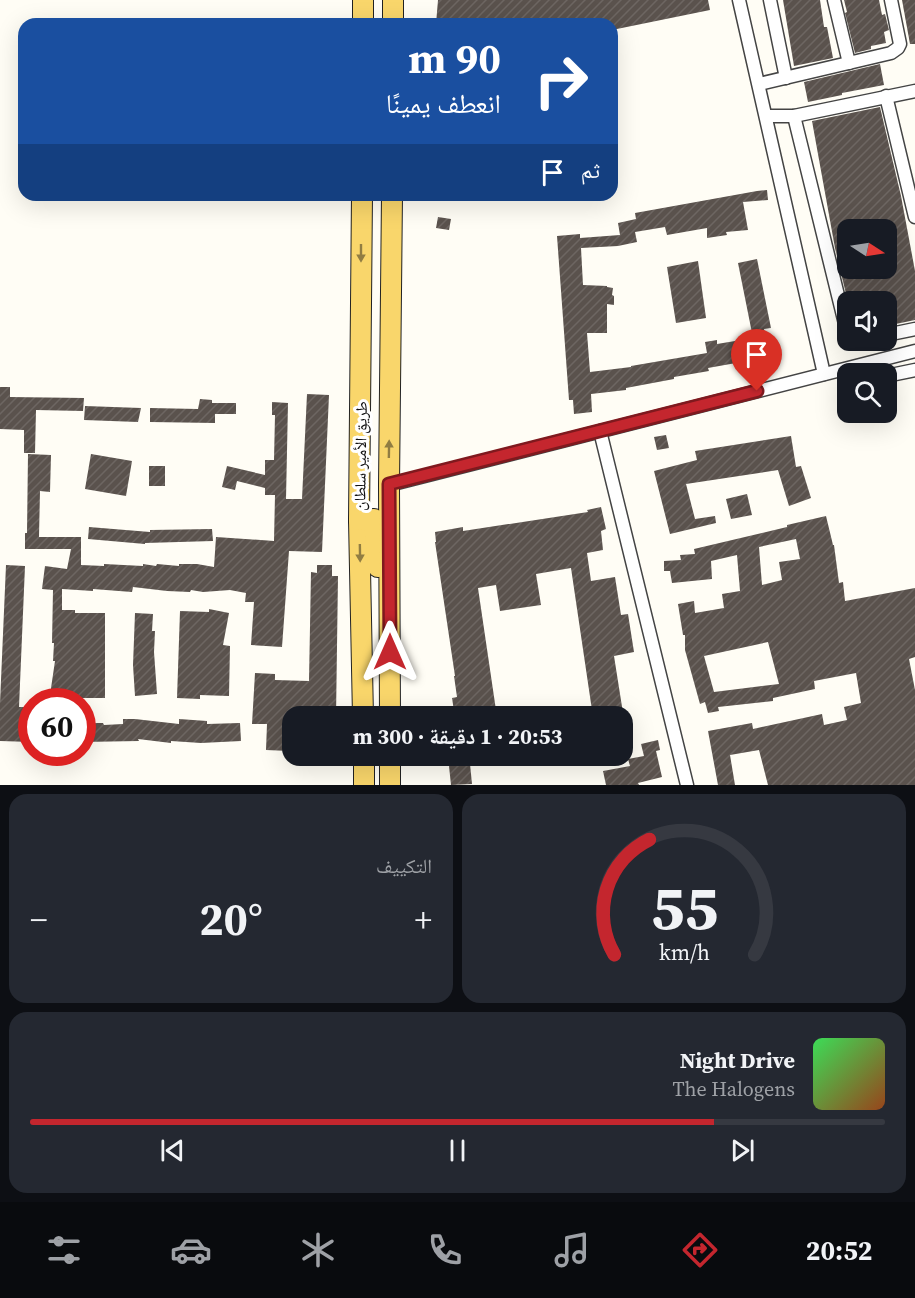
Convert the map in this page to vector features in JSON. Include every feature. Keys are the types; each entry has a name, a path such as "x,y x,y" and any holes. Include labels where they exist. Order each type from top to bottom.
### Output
{"main road":[{"path":"363,0 363,18"},
{"path":"393,0 393,18"},
{"name":"طريق الأمير سلطان","path":"362,201 359,519 363,706"},
{"name":"طريق الأمير سلطان","path":"390,706 389,484 392,201"},
{"path":"359,519 374,519 379,573 390,587"},
{"path":"363,766 364,785"},
{"path":"390,766 390,785"}],"street":[{"path":"740,0 824,374"},
{"path":"770,0 786,78"},
{"path":"834,0 849,63"},
{"path":"759,84 891,53 900,44 891,0"},
{"path":"766,116 794,116 915,91"},
{"path":"886,96 915,217"},
{"path":"794,116 837,291"},
{"path":"897,333 915,329"},
{"path":"389,484 915,351"},
{"path":"897,374 915,370"},
{"path":"824,374 837,375"},
{"path":"600,431 687,785"}],"building":[{"path":"438,0 708,0 710,10 618,29 618,18 436,18"},
{"path":"783,0 820,0 824,27 827,27 833,58 794,66"},
{"path":"844,0 879,0 882,15 885,14 889,30 884,32 886,43 855,53"},
{"path":"902,0 915,0 915,44 910,44"},
{"path":"880,64 884,85 808,102 804,82"},
{"path":"880,107 901,196 915,271 915,320 897,324 897,291 845,291 842,279 897,279 897,219 837,219 837,256 812,121"},
{"path":"767,190 768,200 743,202 748,230 726,232 727,235 707,238 707,228 667,235 665,227 635,232 637,242 618,246 581,248 583,285 613,288 612,295 614,296 614,305 607,304 607,333 587,333 590,372 707,353 705,342 717,340 717,344 753,338 738,263 757,259 771,328 764,329 769,357 708,368 709,371 674,377 674,379 626,388 626,390 591,394 592,412 574,414 573,400 569,400 557,236 580,234 580,238 620,235 618,223 636,219 635,213"},
{"path":"438,217 451,219 449,230 436,228"},
{"path":"698,261 706,318 676,323 667,267"},
{"path":"0,387 10,387 10,397 84,398 83,411 36,410 35,453 24,453 24,430 0,429"},
{"path":"307,394 329,395 322,552 289,551 282,647 251,645 254,602 245,602 246,593 230,590 167,591 133,587 132,592 62,589 62,610 75,610 75,613 105,613 105,698 96,698 96,688 51,688 55,661 53,661 54,643 52,643 53,590 42,589 45,566 67,569 71,549 25,549 28,454 51,455 50,492 40,491 39,537 81,537 81,565 179,566 179,564 197,564 214,567 216,537 274,541 275,495 265,495 265,488 237,481 235,490 222,487 227,466 265,475 265,460 274,460 275,415 272,415 272,402 288,403 286,499 302,499"},
{"path":"200,399 212,400 212,403 236,403 236,414 215,414 215,423 150,422 150,408 198,409"},
{"path":"85,406 141,408 138,422 84,420"},
{"path":"666,435 669,448 657,450 654,437"},
{"path":"791,436 796,467 801,466 811,498 789,506 778,470 686,484 695,519 715,516 716,523 670,534 654,471 697,460 695,451"},
{"path":"91,454 132,461 126,496 85,489"},
{"path":"149,466 165,466 165,486 149,486"},
{"path":"747,494 752,515 731,519 726,499"},
{"path":"601,507 606,529 601,531 603,550 587,553 591,581 615,577 621,615 628,614 634,652 614,656 622,706 591,706 571,568 536,574 541,605 500,611 496,585 478,588 495,706 453,706 452,698 457,697 455,676 435,532 463,527 463,531 588,512 587,510"},
{"path":"826,516 834,545 839,583 843,582 845,601 915,588 915,657 909,659 915,690 915,785 768,785 759,750 730,755 735,785 718,785 708,731 752,723 753,729 822,714 824,725 847,720 844,707 861,703 856,673 814,681 815,689 773,698 773,701 718,707 719,711 708,713 705,702 700,704 685,650 685,635 683,635 678,604 694,601 695,613 724,608 722,594 740,591 737,555 711,561 712,579 672,583 670,571 664,571 664,561 681,560 680,555 695,554 694,549 787,527 787,525","holes":["796,539 800,559 779,562 782,580 762,585 759,547","768,642 779,684 714,692 704,656"]},
{"path":"89,527 150,532 150,530 212,529 213,541 145,544 88,539"},
{"path":"6,565 25,566 20,688 18,688 18,742 0,741"},
{"path":"317,565 332,565 332,576 338,576 336,706 282,706 282,751 266,750 267,724 252,724 255,673 275,674 275,680 309,681 311,572 317,573"},
{"path":"209,609 229,613 223,645 230,646 229,696 200,695 200,699 177,698 180,611 209,612"},
{"path":"135,613 153,614 152,631 155,631 157,694 135,696 133,665"},
{"path":"123,719 179,724 179,719 207,721 207,724 240,723 241,741 201,743 171,741 171,743 138,739 139,741 96,742 96,723 123,724"},
{"path":"658,740 660,750 656,751 662,777 638,783 639,785 606,785 603,771 633,766 633,758 644,756 641,744"},
{"path":"449,766 470,766 472,784 451,785"}],"route":[{"path":"390,652 389,484 757,391"}]}
